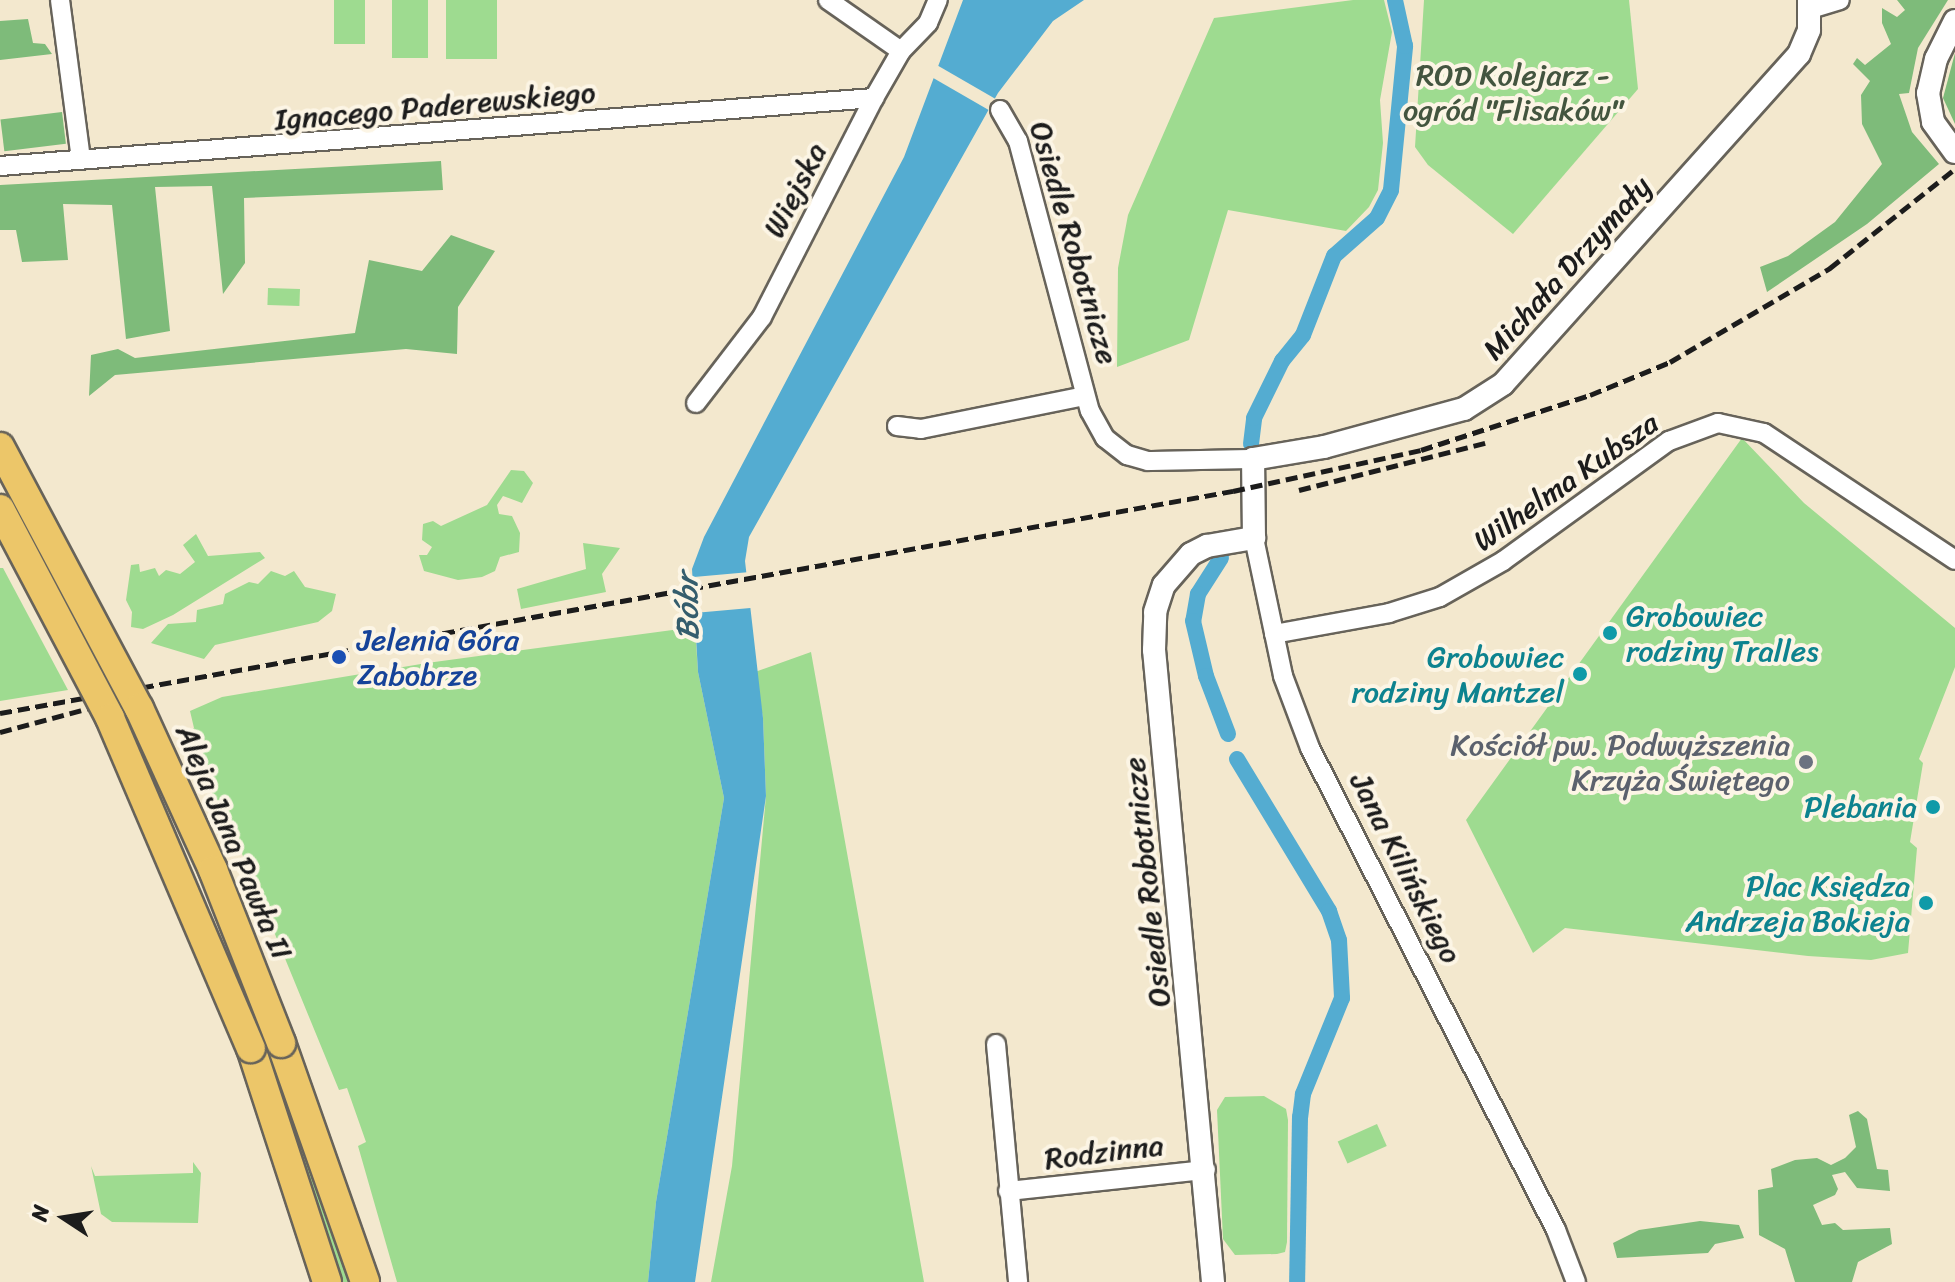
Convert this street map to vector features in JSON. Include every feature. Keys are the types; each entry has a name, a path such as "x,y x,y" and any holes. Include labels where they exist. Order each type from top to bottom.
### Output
{"main road":[{"name":"Aleja Jana Pawła II","path":"0,447 145,721 213,870 281,1043 365,1282"},
{"name":"Aleja Jana Pawła II","path":"0,509 117,732 251,1048 327,1282"}],"street":[{"path":"60,0 81,160"},
{"path":"828,0 901,51"},
{"name":"Wiejska","path":"696,403 762,317 874,98 901,51 928,23 938,0"},
{"name":"Michała Drzymały","path":"1253,459 1324,447 1464,409 1503,384 1799,54 1810,4 1840,0"},
{"path":"1953,150 1933,122 1928,93 1936,59 1955,21"},
{"name":"Ignacego Paderewskiego","path":"0,166 874,98"},
{"name":"Osiedle Robotnicze","path":"1000,110 1015,132 1044,226 1085,396 1105,438 1136,459 1253,459"},
{"name":"Osiedle Robotnicze","path":"897,426 921,429 1085,396"},
{"name":"Wilhelma Kubsza","path":"1274,634 1375,617 1440,597 1503,561 1669,441 1718,423 1764,433 1955,560"},
{"name":"Jana Kilińskiego","path":"1253,459 1254,538 1289,696 1310,748 1556,1230 1576,1282"},
{"name":"Osiedle Robotnicze","path":"1213,1282 1206,1170 1153,631 1158,598 1179,565 1207,546 1254,538"},
{"name":"Rodzinna","path":"996,1044 1018,1282"},
{"name":"Rodzinna","path":"1008,1191 1206,1170"}],"green space":[{"path":"334,0 365,0 365,44 334,44"},
{"path":"392,0 428,0 428,58 392,58"},
{"path":"446,0 497,0 497,59 446,59"},
{"path":"1353,0 1384,0 1392,32 1380,100 1383,143 1378,190 1369,207 1346,231 1228,210 1189,340 1117,367 1118,268 1128,215 1214,18"},
{"name":"ROD Kolejarz - ogród \"Flisaków\"","path":"1424,0 1629,0 1638,89 1513,234 1428,165 1415,147"},
{"path":"1897,0 1948,0 1918,48 1909,93 1899,94 1912,132 1939,164 1867,224 1767,292 1760,267 1788,256 1835,222 1882,164 1862,124 1861,95 1870,81 1853,64 1857,58 1865,65 1891,44 1882,23 1882,8 1897,17 1905,10"},
{"path":"28,19 33,43 45,44 52,54 0,60 0,21"},
{"path":"1955,53 1955,124 1943,98"},
{"path":"62,112 66,144 4,151 0,120"},
{"path":"441,161 443,190 244,198 245,263 223,294 212,186 155,187 170,331 126,339 112,205 63,204 68,260 22,262 16,230 0,230 0,185"},
{"path":"451,235 495,251 458,307 457,354 406,349 115,375 89,396 91,355 118,349 135,358 355,333 369,260 422,271"},
{"path":"268,288 300,289 299,306 267,305"},
{"path":"1742,438 1804,503 1955,628 1955,667 1919,759 1923,763 1910,842 1917,848 1908,953 1871,960 1808,956 1565,928 1533,953 1466,820"},
{"path":"511,470 524,471 533,483 522,503 503,496 497,505 499,514 512,516 520,533 519,552 500,557 495,571 482,577 458,580 424,571 419,555 427,555 432,547 422,540 423,524 433,521 441,526 487,505"},
{"path":"196,534 208,556 260,552 265,558 173,615 143,629 131,627 132,612 126,600 131,565 139,564 140,572 155,568 159,576 166,570 180,574 195,562 183,545"},
{"path":"583,543 620,548 602,574 606,592 521,609 517,589 586,569"},
{"path":"0,568 3,568 68,690 0,701"},
{"path":"271,571 285,576 294,571 305,587 336,594 332,611 318,622 215,645 204,659 151,643 168,624 196,622 197,610 223,604 225,594 249,582 258,584"},
{"path":"695,627 698,672 724,798 656,1202 648,1282 397,1282 358,1146 366,1142 347,1088 339,1090 229,822 185,747 186,735 194,728 190,711 222,697 427,663"},
{"path":"811,652 924,1282 711,1282 732,1166 766,796 763,718 755,672"},
{"path":"270,1047 357,1282 336,1282 263,1050"},
{"path":"1264,1096 1286,1109 1288,1120 1287,1242 1285,1252 1277,1254 1235,1255 1223,1239 1217,1110 1225,1097"},
{"path":"1858,1111 1867,1119 1877,1169 1888,1170 1890,1191 1857,1188 1845,1172 1832,1175 1838,1189 1835,1195 1813,1205 1822,1225 1835,1223 1843,1230 1890,1228 1892,1244 1858,1262 1852,1282 1795,1282 1785,1249 1759,1235 1758,1190 1773,1187 1771,1169 1795,1160 1817,1158 1831,1165 1845,1158 1856,1147 1849,1115"},
{"path":"1377,1124 1387,1146 1347,1163 1338,1141"},
{"path":"193,1162 201,1173 198,1223 112,1222 101,1214 91,1166 95,1176 193,1173"},
{"path":"1700,1221 1739,1225 1744,1238 1715,1244 1708,1253 1617,1258 1613,1243 1639,1230"}],"water":[{"path":"963,0 1084,0 1053,21 998,93 749,537 745,561 763,718 766,796 695,1282 648,1282 656,1202 724,798 698,672 692,569 704,537 904,157"}],"pier":[{"path":"935,64 998,100 992,112 928,75"},
{"path":"750,572 753,608 691,613 688,577"}],"waterway":[{"path":"1251,444 1254,418 1282,361 1303,335 1334,256 1377,218 1391,190 1405,46 1395,0"},
{"path":"1221,558 1198,594 1193,621 1206,676 1228,734"},
{"path":"1237,759 1329,911 1339,940 1342,998 1303,1094 1300,1117 1297,1282"}],"railway":[{"path":"0,713 1233,491 1421,450 1590,395 1670,362 1830,268 1955,169"},
{"path":"1299,490 1485,443"},
{"path":"0,732 93,707"}],"place":[{"name":"Grobowiec rodziny Tralles","path":"1610,633"},
{"name":"Jelenia Góra Zabobrze","path":"339,657"},
{"name":"Grobowiec rodziny Mantzel","path":"1580,674"},
{"name":"Kościół pw. Podwyższenia Krzyża Świętego","path":"1806,762"},
{"name":"Plebania","path":"1933,807"},
{"name":"Plac Księdza Andrzeja Bokieja","path":"1926,903"}],"water label":[{"name":"Bóbr","path":"688,607"}]}
